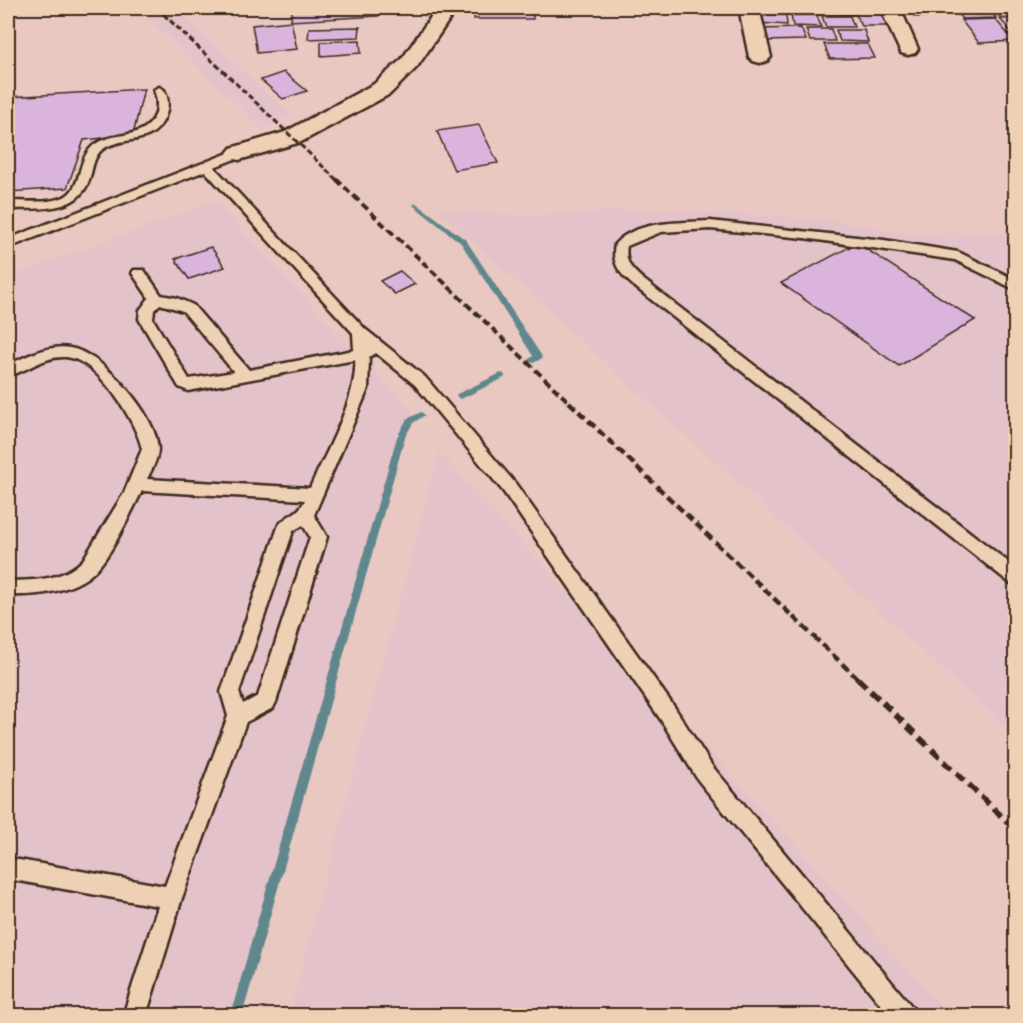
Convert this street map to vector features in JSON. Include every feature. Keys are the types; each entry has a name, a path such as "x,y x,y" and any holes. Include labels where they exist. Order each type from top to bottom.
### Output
{"street":[{"path":"239,153 280,126 341,98 369,82 396,59 410,40 427,8"},
{"path":"239,153 293,136 382,89 410,63 447,8"},
{"path":"749,8 760,57"},
{"path":"890,8 908,49"}],"lane":[{"path":"8,206 62,202 73,197 79,191 89,158 100,146 136,138 152,130 162,112 163,97 159,90"},
{"path":"8,243 239,153"},
{"path":"207,166 360,332 420,381 509,487 668,714 705,773 905,1016"},
{"path":"1016,285 958,256 873,242 710,225 660,228 640,234 621,244 618,255 621,267 639,284 1016,578"},
{"path":"139,273 157,299 172,301 188,308 245,375"},
{"path":"157,299 144,313 146,319 184,383 195,386 383,349"},
{"path":"134,1016 171,897 238,716 230,692 286,526 306,515 361,389 363,366 360,353 360,332"},
{"path":"8,371 46,355 67,352 82,355 130,401 145,427 150,450 130,500 85,571 45,588 8,588"},
{"path":"136,485 315,494"},
{"path":"238,716 266,702 320,537 306,515"},
{"path":"8,869 171,897"}],"shaded area":[{"path":"138,8 175,8 291,116 263,130"},
{"path":"214,201 411,410 236,1015 8,1016 8,277"},
{"path":"436,208 520,216 647,209 823,219 907,234 1015,232 1015,735"},
{"path":"439,451 949,1015 289,1016"}],"building":[{"path":"292,8 377,8 378,16 291,21"},
{"path":"475,8 533,8 533,19 474,19"},
{"path":"764,8 790,8 791,11 765,11"},
{"path":"793,8 820,8 822,14 794,14"},
{"path":"825,8 850,8 852,14 827,13"},
{"path":"852,8 878,8 888,26 862,26"},
{"path":"909,8 932,8 938,16 915,17"},
{"path":"953,8 988,8 996,18 962,19"},
{"path":"992,8 1016,8 1016,16 999,16"},
{"path":"758,14 786,15 787,25 759,23"},
{"path":"791,15 817,15 821,27 793,26"},
{"path":"822,16 850,16 854,27 826,27"},
{"path":"1016,18 1016,37 1000,19"},
{"path":"995,19 1014,41 979,43 961,20"},
{"path":"291,21 297,49 257,53 252,25"},
{"path":"360,27 359,37 308,39 309,28"},
{"path":"801,28 806,40 762,41 757,29"},
{"path":"806,29 831,29 835,41 810,41"},
{"path":"836,30 864,30 868,42 840,41"},
{"path":"360,40 361,53 321,56 321,42"},
{"path":"824,44 868,44 875,58 830,59"},
{"path":"284,72 307,91 283,99 261,80"},
{"path":"144,89 133,135 84,140 67,188 8,192 8,97"},
{"path":"479,125 498,163 454,170 437,131"},
{"path":"857,243 975,320 899,366 781,283"},
{"path":"211,247 225,267 189,279 175,259"},
{"path":"400,271 415,284 395,294 380,281"}],"waterway":[{"path":"416,205 464,242 538,357 532,360"},
{"path":"460,396 501,376"},
{"path":"236,1016 401,437 410,421 421,415"}],"railway":[{"path":"157,8 337,180"},
{"path":"336,179 570,403"},
{"path":"569,402 859,680"},
{"path":"858,679 1016,830"}]}
